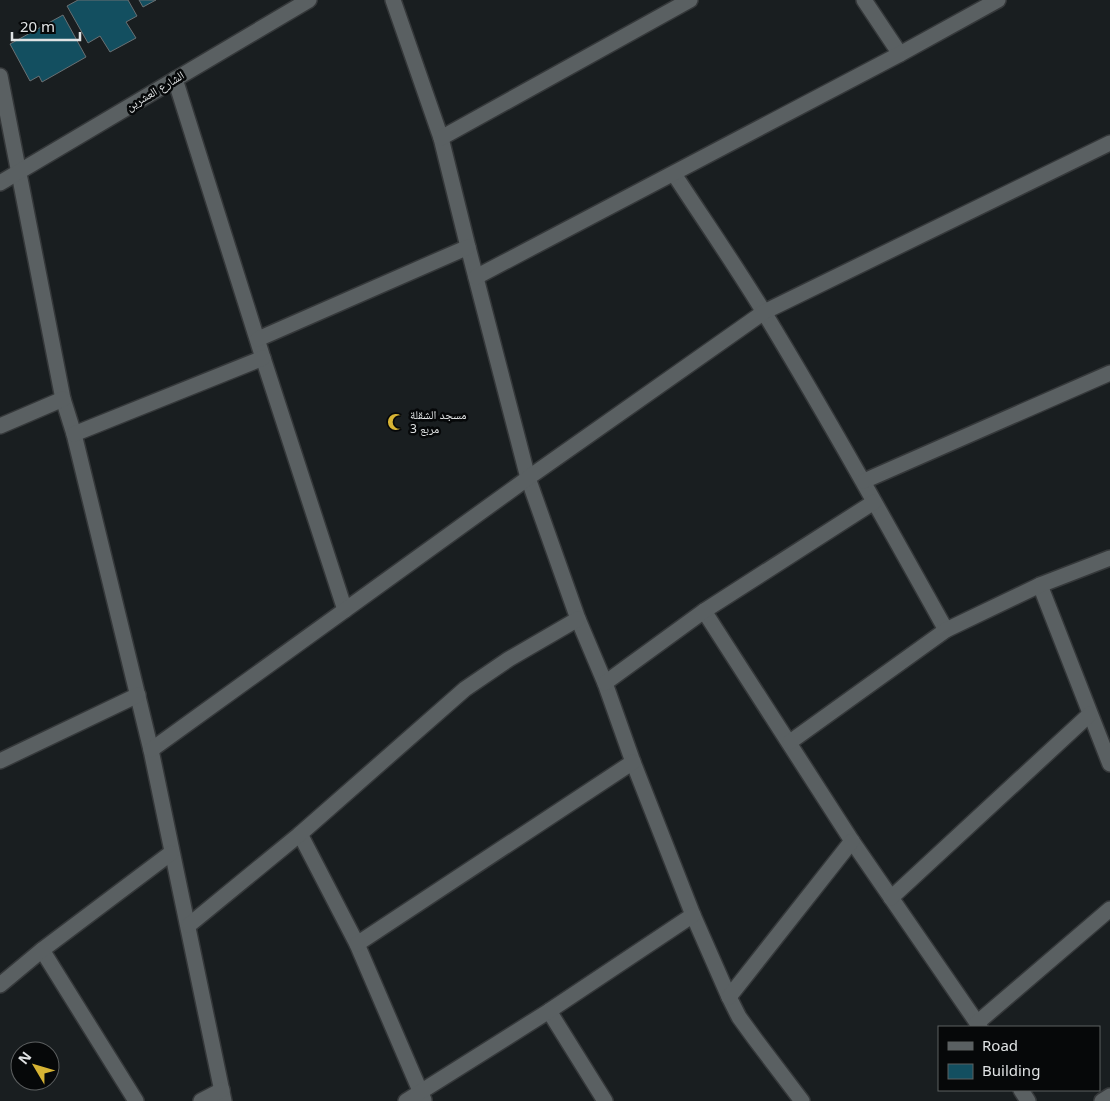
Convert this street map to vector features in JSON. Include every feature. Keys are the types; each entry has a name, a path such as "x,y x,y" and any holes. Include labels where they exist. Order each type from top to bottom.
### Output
{"street":[{"name":"الشارع العشرين","path":"0,183 309,0"},
{"path":"393,0 441,138 528,478 578,619 605,682 633,762 693,915 729,997 739,1017 802,1101"},
{"path":"441,138 690,0"},
{"path":"864,0 900,54"},
{"path":"476,277 674,174 998,0"},
{"path":"0,76 63,400 74,434 151,750 171,853 189,925 223,1096 201,1101"},
{"path":"175,79 263,358 346,610"},
{"path":"151,750 528,478 764,312 1110,143"},
{"path":"674,174 764,312 864,480 874,502 946,630"},
{"path":"258,339 468,247"},
{"path":"74,434 263,358"},
{"path":"864,480 1110,373"},
{"path":"0,426 63,400"},
{"path":"605,682 704,611 874,502"},
{"path":"790,742 946,630 1040,585 1110,558"},
{"path":"1040,585 1110,764"},
{"path":"704,611 852,841 979,1025 1110,909"},
{"path":"189,925 300,834 465,688 509,659 578,619"},
{"path":"0,761 138,695"},
{"path":"891,898 1090,714"},
{"path":"357,944 633,762"},
{"path":"300,834 357,944 423,1097"},
{"path":"729,997 852,841"},
{"path":"0,984 171,853"},
{"path":"406,1101 423,1097 693,915"},
{"path":"42,950 136,1101"},
{"path":"549,1011 605,1101"},
{"path":"1102,1101 1110,1096"}],"building":[{"path":"78,0 128,0 137,16 126,22 136,38 110,52 100,36 88,43 67,6"},
{"path":"139,0 156,0 143,7"},
{"path":"63,15 86,57 42,82 39,76 30,81 10,44"}],"place":[{"name":"مسجد الشقلة مربع 3","path":"396,422"}]}
